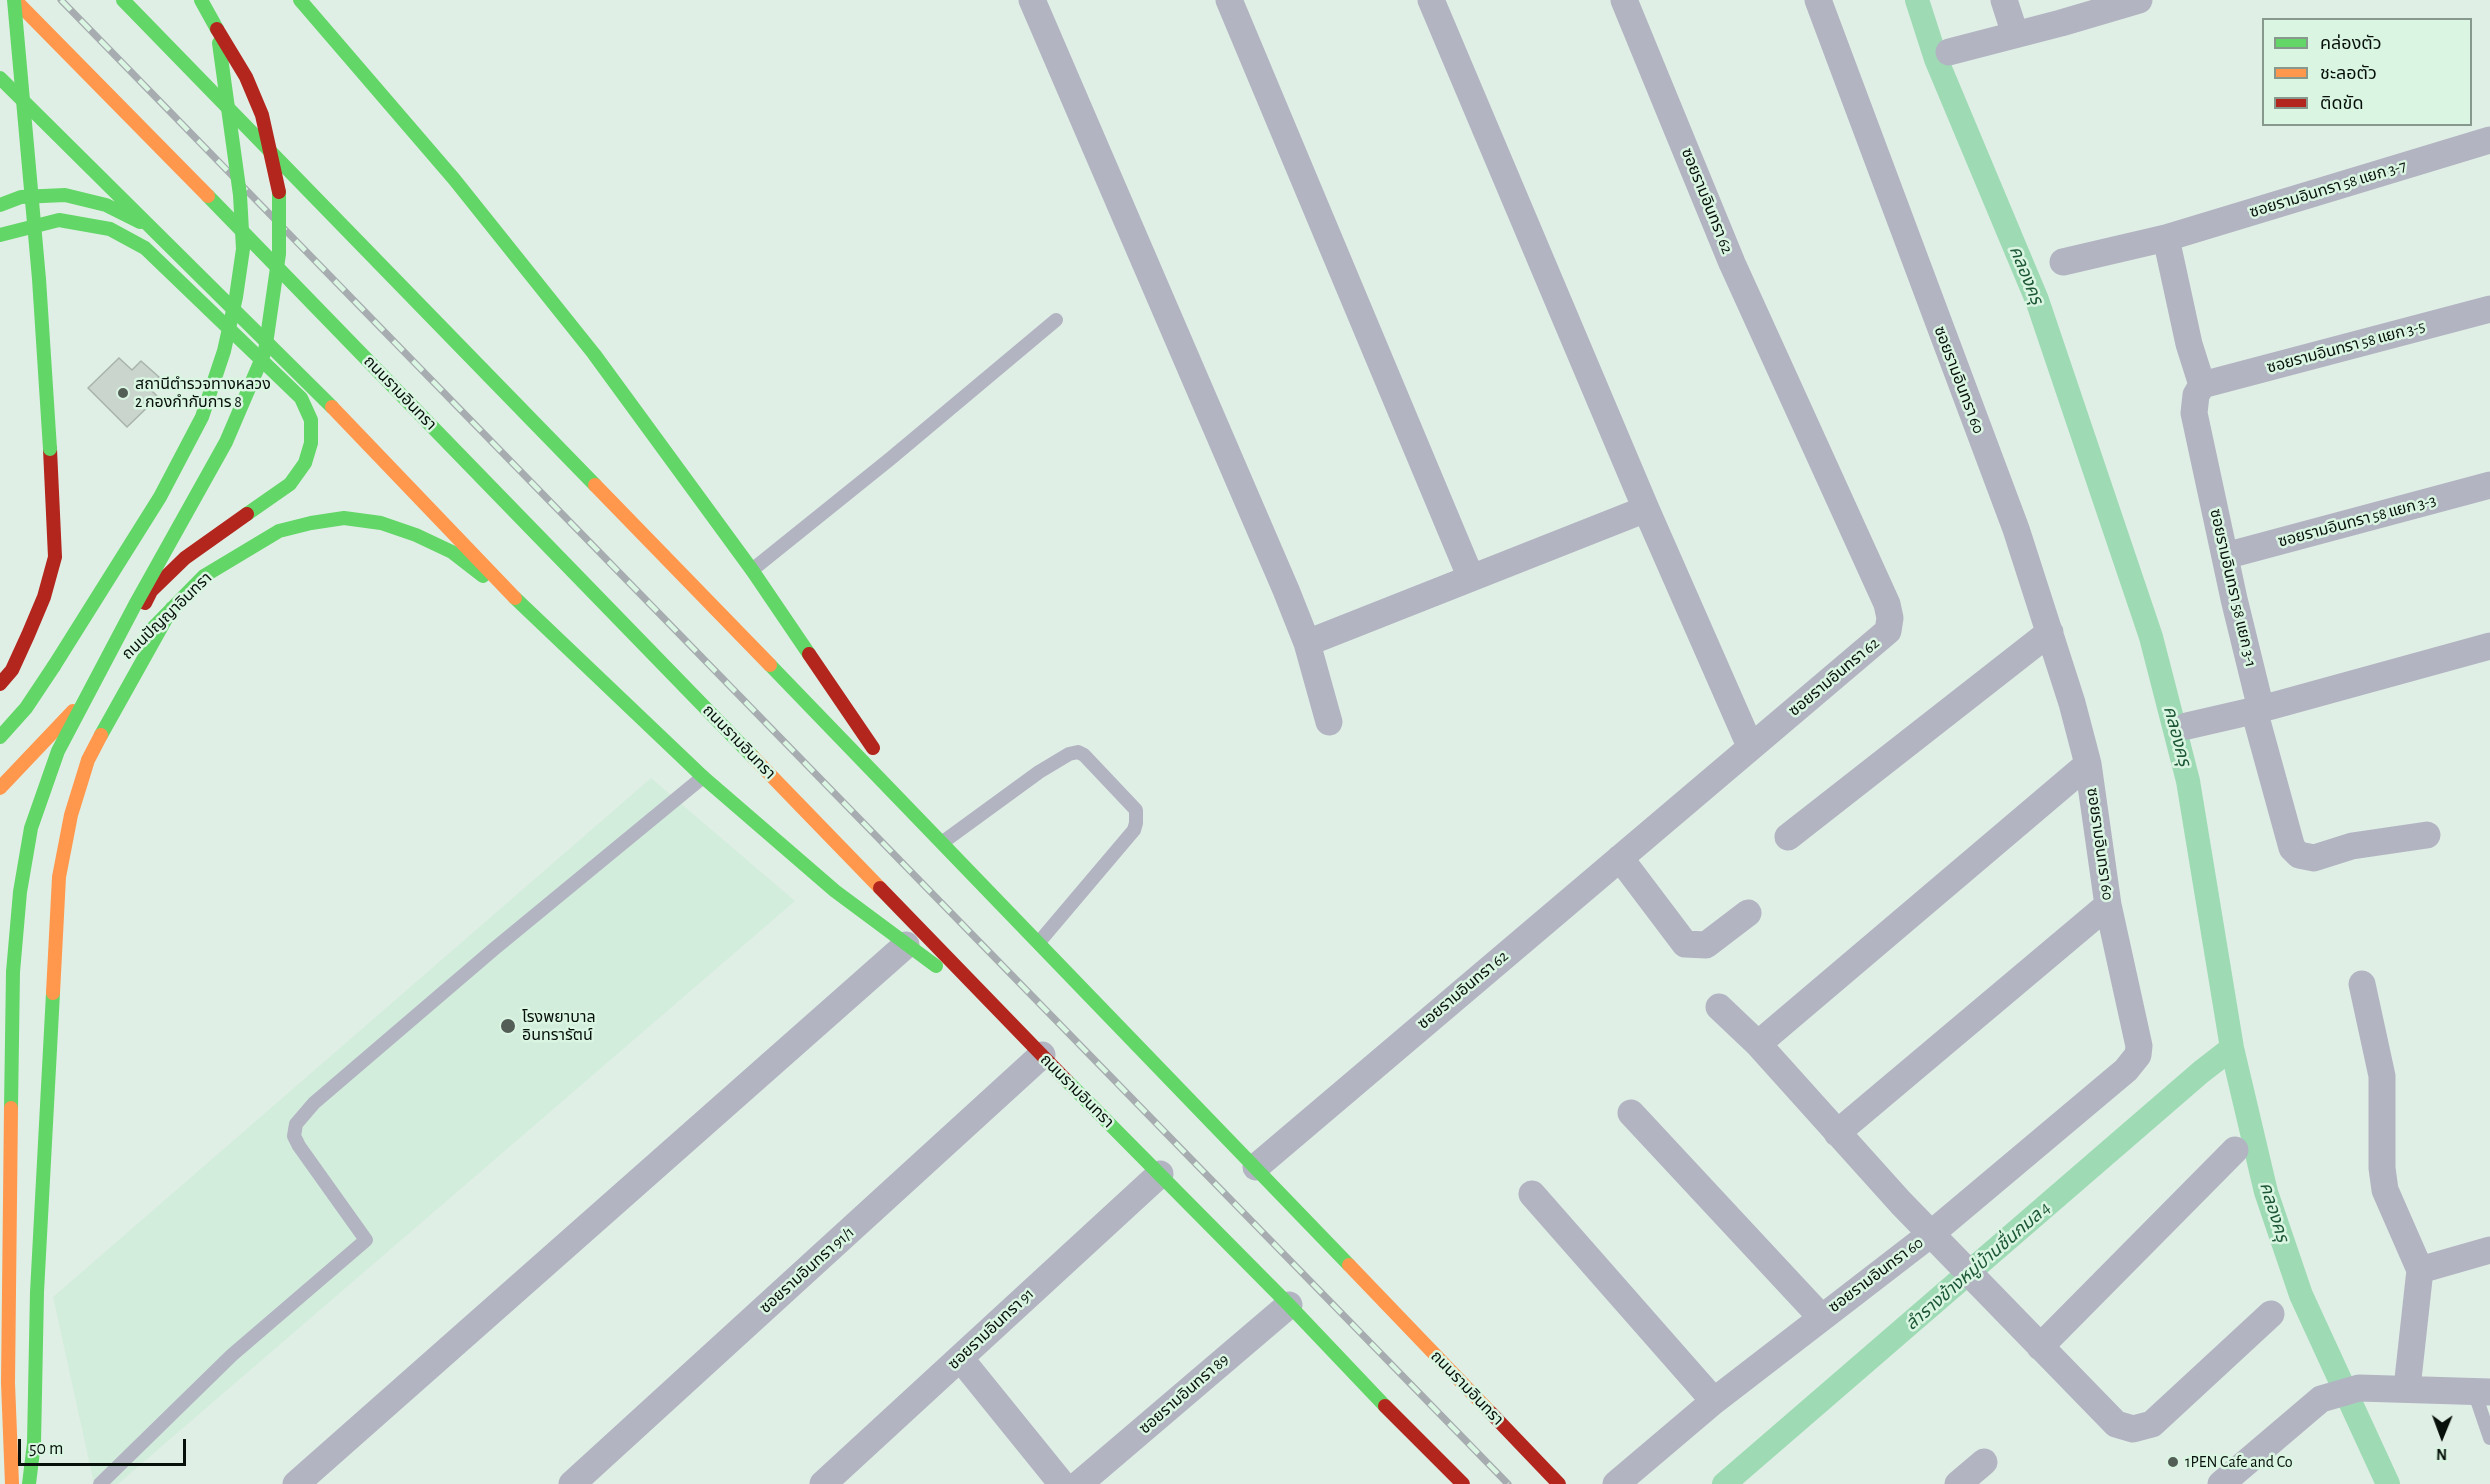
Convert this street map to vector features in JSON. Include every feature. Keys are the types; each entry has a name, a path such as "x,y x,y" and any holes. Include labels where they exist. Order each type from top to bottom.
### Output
{"main road":[{"path":"0,684 12,670 28,635 44,597 55,557 39,279 14,0"},
{"name":"ถนนรามอินทรา","path":"14,0 1042,1055 1289,1305 1344,1365 1463,1484"},
{"name":"ถนนรามอินทรา","path":"123,0 1040,942 1559,1484"},
{"path":"12,1484 8,1383 13,972 20,892 31,828 58,751 135,605 226,442 265,351 279,254 279,193 262,115 246,77 201,0"},
{"path":"300,0 454,179 587,345 752,570 915,813"},
{"path":"0,737 26,708 54,666 160,497 202,417 224,351 236,297 243,249 240,195 217,29"},
{"path":"0,78 315,389 529,612 702,777 835,891 1005,1016"},
{"path":"0,205 21,197 65,195 106,205 153,228"},
{"path":"0,235 59,220 110,229 145,248 300,398 311,420 311,443 305,463 290,484 185,558 151,591 106,677"},
{"name":"ถนนปัญญาอินทรา","path":"0,788 204,576 279,531 344,518 381,523 416,535 452,552 529,612"},
{"path":"29,1484 34,1443 37,1292 58,877 70,815 88,760 172,608"}],"street":[{"path":"1032,0 1307,643 1329,722"},
{"path":"1229,0 1471,578"},
{"path":"1431,0 1646,509 1750,746"},
{"name":"ซอยรามอินทรา 62","path":"1256,1167 1888,631 1890,618 1887,604 1732,263 1624,0"},
{"name":"ซอยรามอินทรา 60","path":"1616,1484 1714,1401 1932,1233 2126,1070 2138,1055 2139,1039 2108,905 2088,764 2050,632 2016,529 1818,0"},
{"path":"2004,0 2015,34"},
{"path":"1949,52 2139,0"},
{"name":"ซอยรามอินทรา 58 แยก 3-7","path":"2063,262 2166,238 2490,140"},
{"path":"2166,238 2189,344 2202,385"},
{"name":"ซอยรามอินทรา 58 แยก 3-5","path":"2202,385 2490,309"},
{"name":"ซอยรามอินทรา 58 แยก 3-1","path":"2202,385 2196,395 2194,412 2257,710 2292,848 2299,855 2314,858 2352,846 2427,835"},
{"name":"ซอยรามอินทรา 58 แยก 3-3","path":"2225,556 2490,485"},
{"path":"1307,643 1646,509"},
{"path":"1788,837 2050,632"},
{"path":"2187,726 2257,710 2490,646"},
{"path":"1758,1044 2088,764"},
{"path":"1620,858 1685,944 1706,945 1748,913"},
{"path":"1837,1133 2108,905"},
{"path":"296,1484 906,945"},
{"path":"2362,984 2382,1076 2382,1168 2385,1190 2420,1270 2407,1388"},
{"path":"1719,1007 1758,1044 1901,1203 2116,1424 2133,1429 2152,1424 2271,1314"},
{"name":"ซอยรามอินทรา 91/1","path":"572,1484 1042,1055"},
{"path":"1631,1113 1821,1317"},
{"path":"2040,1347 2235,1150"},
{"name":"ซอยรามอินทรา 91","path":"823,1484 1160,1174"},
{"path":"1533,1194 1714,1401"},
{"path":"2420,1270 2490,1250"},
{"name":"ซอยรามอินทรา 89","path":"1079,1484 1289,1305"},
{"path":"960,1358 1062,1484"},
{"path":"2221,1484 2321,1399 2359,1388 2482,1392"},
{"path":"1958,1484 1984,1462"}],"lane":[{"path":"752,570 890,459 1056,320"},
{"path":"943,842 1039,772 1069,754 1078,752 1084,755 1136,810 1136,823 1134,830 1040,942"},
{"path":"100,1484 232,1355 366,1240 299,1146 294,1136 296,1124 314,1103 494,949 702,777"},
{"path":"2482,1392 2490,1438"}],"shaded area":[{"name":"โรงพยาบาล อินทรารัตน์","path":"651,778 795,901 118,1484 94,1484 53,1297"}],"building":[{"name":"สถานีตำรวจทางหลวง 2 กองกำกับการ 8","path":"119,358 132,370 141,361 159,377 149,388 158,397 127,427 88,388"}],"waterway":[{"name":"คลองครุ","path":"1917,0 1936,59 2037,300 2151,637 2188,781 2232,1048 2266,1192 2301,1295 2388,1484"},
{"name":"ลำรางข้างหมู่บ้านชื่นกมล 4","path":"1724,1484 2201,1072 2232,1048"}],"railway":[{"path":"61,0 1508,1484"}],"traffic: fast":[{"path":"14,0 39,279 50,449"},
{"path":"123,0 595,485"},
{"path":"201,0 217,29"},
{"path":"300,0 454,179 594,354 752,570 809,654"},
{"path":"54,666 160,497 202,417 224,351 236,297 243,249 240,195 219,43"},
{"path":"0,78 332,407"},
{"path":"13,972 20,892 31,828 58,751 135,605 226,442 265,351 279,254 279,192"},
{"path":"0,205 21,197 65,195 106,205 140,222"},
{"path":"208,196 753,757"},
{"path":"0,235 59,220 110,229 145,248 301,398 311,420 311,443 305,463 290,484 247,514"},
{"path":"152,629 204,576 279,531 311,523 344,518 381,523 416,535 452,552 483,576"},
{"path":"515,598 703,777 835,891 936,966"},
{"path":"101,735 172,608"},
{"path":"770,665 1349,1265"},
{"path":"0,737 26,708 54,666"},
{"path":"11,1108 13,972"},
{"path":"29,1484 34,1443 37,1292 53,993"},
{"path":"1067,1081 1289,1305 1385,1406"}],"traffic: slow":[{"path":"15,0 208,196"},
{"path":"332,407 515,598"},
{"path":"595,485 770,665"},
{"path":"0,788 73,711"},
{"path":"53,993 59,877 71,815 88,760 101,735"},
{"path":"753,757 880,888"},
{"path":"11,1108 8,1383 12,1484"},
{"path":"1349,1265 1491,1413"}],"traffic: jam":[{"path":"217,29 246,77 262,115 279,192"},
{"path":"0,684 12,670 28,635 44,597 55,557 50,449"},
{"path":"145,603 151,591 185,558 247,514"},
{"path":"809,654 873,748"},
{"path":"880,888 1067,1081"},
{"path":"1385,1406 1463,1484"},
{"path":"1491,1413 1559,1484"}],"place":[{"name":"สถานีตำรวจทางหลวง 2 กองกำกับการ 8","path":"123,393"},
{"name":"โรงพยาบาล อินทรารัตน์","path":"508,1026"},
{"name":"1PEN Cafe and Co","path":"2173,1462"}]}
